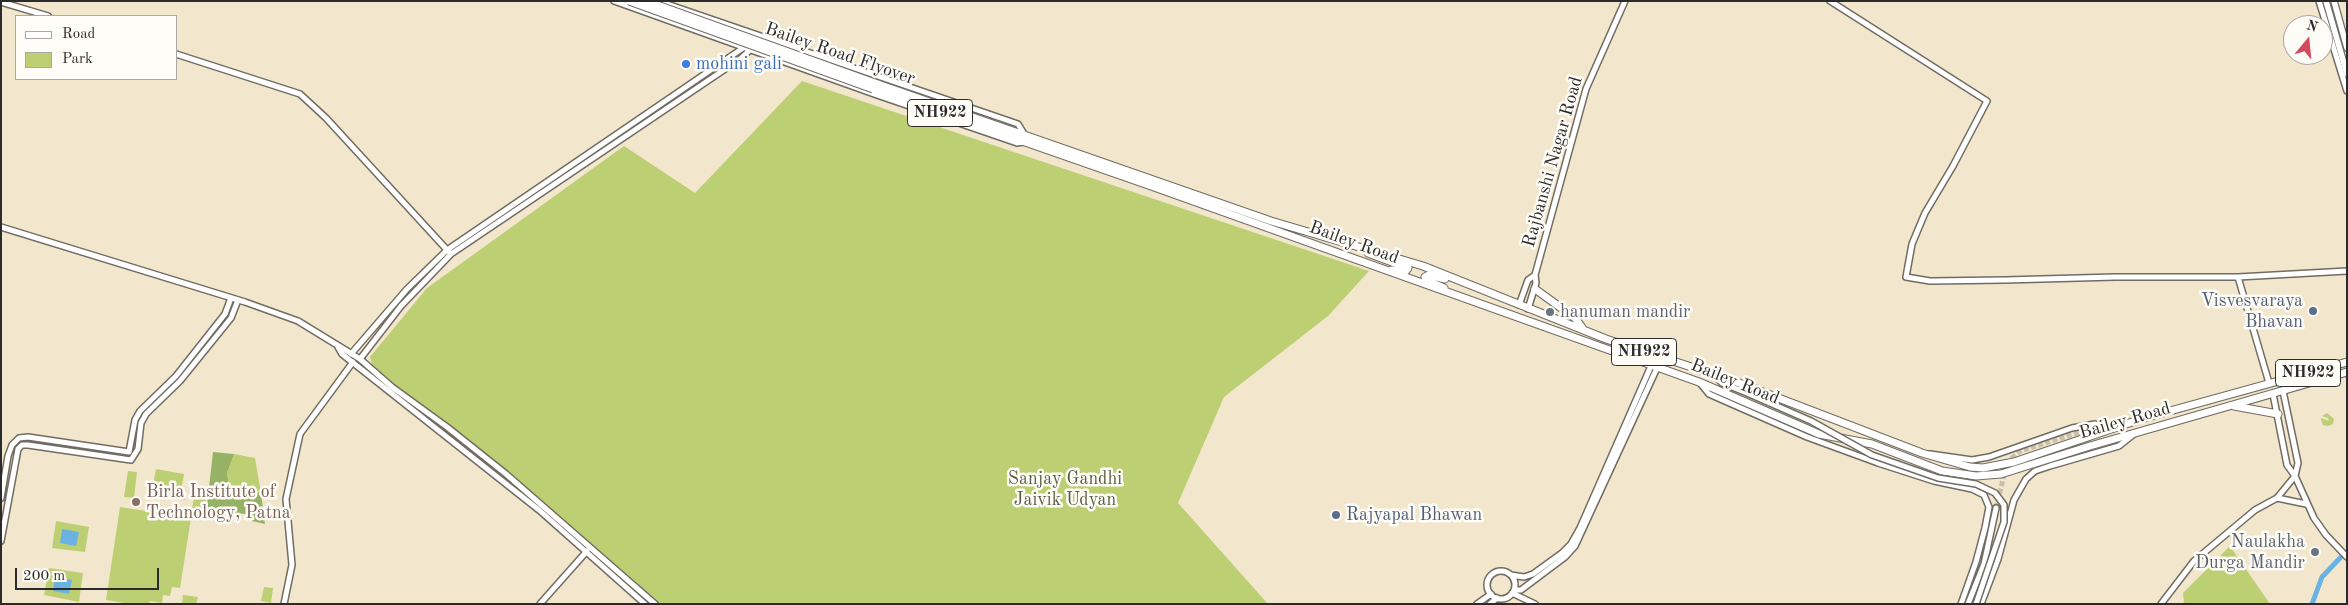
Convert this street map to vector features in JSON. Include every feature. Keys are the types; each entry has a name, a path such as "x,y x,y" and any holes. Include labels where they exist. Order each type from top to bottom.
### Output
{"highway":[{"name":"Bailey Road Flyover","path":"629,1 1024,138"},
{"name":"Bailey Road Flyover","path":"646,1 874,86"},
{"name":"Bailey Road","path":"1024,138 1332,240 1423,266 1464,281 1486,293 1614,342 1713,374 1956,465 1983,468 2014,462 2108,428 2269,384"},
{"name":"Bailey Road","path":"1024,138 1376,267 1699,382 1819,434 1872,444 1942,471 1976,476 2001,474 2090,446 2273,394"},
{"path":"1332,240 1405,266 1408,270 1405,272 1376,267"},
{"path":"1474,302 1428,281 1426,276 1432,275 1486,293"},
{"path":"1535,289 1575,318 1583,329"},
{"name":"NH922","path":"2269,384 2347,362"},
{"name":"NH922","path":"2273,394 2347,372"},
{"path":"2188,405 2179,412 2181,416 2194,413 2205,414"},
{"path":"2232,406 2278,414"}],"main road":[{"path":"2326,1 2347,74"},
{"path":"2334,1 2347,48"}],"street":[{"path":"617,2 651,15 712,37 1017,144 1024,138 1018,124 657,1 651,15"},
{"name":"Rajbanshi Nagar Road","path":"1535,289 1534,276 1586,89 1625,1"},
{"path":"1830,1 1987,101 1954,166 1925,213 1912,244 1906,277 1930,281 2134,276 2238,277 2347,271"},
{"path":"2319,1 2347,91"},
{"path":"1,2 45,15"},
{"path":"712,37 719,22"},
{"path":"565,173 743,48 751,33"},
{"path":"351,354 408,289 449,252 750,50 758,36"},
{"path":"778,60 784,44"},
{"path":"178,55 300,94 326,118 449,252"},
{"path":"1,227 288,316 344,352 353,362 591,547 655,604"},
{"path":"360,359 401,306 449,252"},
{"name":"Rajbanshi Nagar Road","path":"1519,305 1528,280 1534,276"},
{"path":"2238,277 2269,384"},
{"path":"1528,309 1535,289"},
{"path":"1,541 18,449 22,445 28,444 131,460 138,449 141,423 151,404 176,376 225,314 231,298"},
{"path":"1,498 12,445 19,438 28,437 129,452 135,420 140,411 180,381 231,318 238,300"},
{"path":"344,352 360,359 392,387 488,460 586,552 646,604"},
{"path":"284,604 292,565 286,499 300,434 353,362"},
{"path":"1654,367 1584,530 1575,546 1565,557 1520,590 1504,598 1498,598 1491,594 1486,585 1490,575 1501,571 1524,577 1533,574 1571,544 1654,367"},
{"path":"1713,374 1722,383 1811,421 1872,455 1938,478 1976,484 1995,493 2004,505 2004,522 1976,604"},
{"path":"1699,382 1709,394 1807,437 1934,481 1972,488 1984,495 1988,507 1985,528 1976,562 1961,604"},
{"path":"2161,604 2194,561 2255,510 2277,498 2295,476 2298,463 2283,390"},
{"path":"2273,394 2287,465 2295,476 2306,504 2321,529 2347,556"},
{"path":"1925,454 1940,454 1972,460 1989,457 2072,428 2095,424 2108,428"},
{"path":"2090,429 2108,428"},
{"path":"1981,604 1998,559 2014,500 2026,479 2035,471 2119,446 2134,434"},
{"path":"50,448 51,441"},
{"path":"2277,498 2306,504"},
{"path":"1968,604 1984,564 1996,508"},
{"path":"540,604 591,547"},
{"path":"1511,575 1514,582 1513,592"},
{"path":"1513,592 1535,604"},
{"path":"1477,604 1491,594"},
{"path":"1490,604 1498,598"}],"green space":[{"name":"Sanjay Gandhi Jaivik Udyan","path":"802,81 1369,271 1328,316 1224,397 1178,503 1268,604 659,604 373,368 370,357 427,288 624,146 695,193"},
{"path":"2327,413 2334,419 2333,424 2328,426 2323,425 2321,420 2321,418 2329,421 2328,418 2322,416"},
{"path":"213,452 234,454 227,473 230,492 261,493 265,524 252,521 251,515 224,511 222,517 206,514"},
{"path":"234,454 255,458 261,493 230,493 227,473"},
{"path":"156,469 184,474 180,497 186,498 185,500 172,498 172,494 163,493 162,496 148,494 149,491 152,491"},
{"path":"128,471 137,472 134,498 124,497"},
{"path":"196,486 208,489 204,511 192,509"},
{"path":"120,507 191,518 180,588 172,587 170,596 163,595 162,603 150,601 149,604 130,604 106,600"},
{"path":"56,521 89,527 85,552 52,548"},
{"path":"2230,546 2270,604 2184,604 2183,593"},
{"path":"49,568 83,573 79,602 44,595"},
{"path":"264,587 273,588 271,603 261,601"},
{"path":"183,595 198,597 196,604 182,604"}],"water":[{"path":"62,529 79,532 76,546 60,543"},
{"path":"55,577 72,580 69,594 53,591"}],"waterway":[{"path":"2312,604 2322,577 2340,558"}],"tunnel":[{"path":"1996,508 2005,471 2012,458 2020,451 2090,429"}],"place":[{"name":"mohini gali","path":"686,64"},
{"name":"Visvesvaraya Bhavan","path":"2313,311"},
{"name":"hanuman mandir","path":"1550,312"},
{"name":"Birla Institute of Technology, Patna","path":"136,502"},
{"name":"Rajyapal Bhawan","path":"1336,515"},
{"name":"Naulakha Durga Mandir","path":"2315,552"}]}
